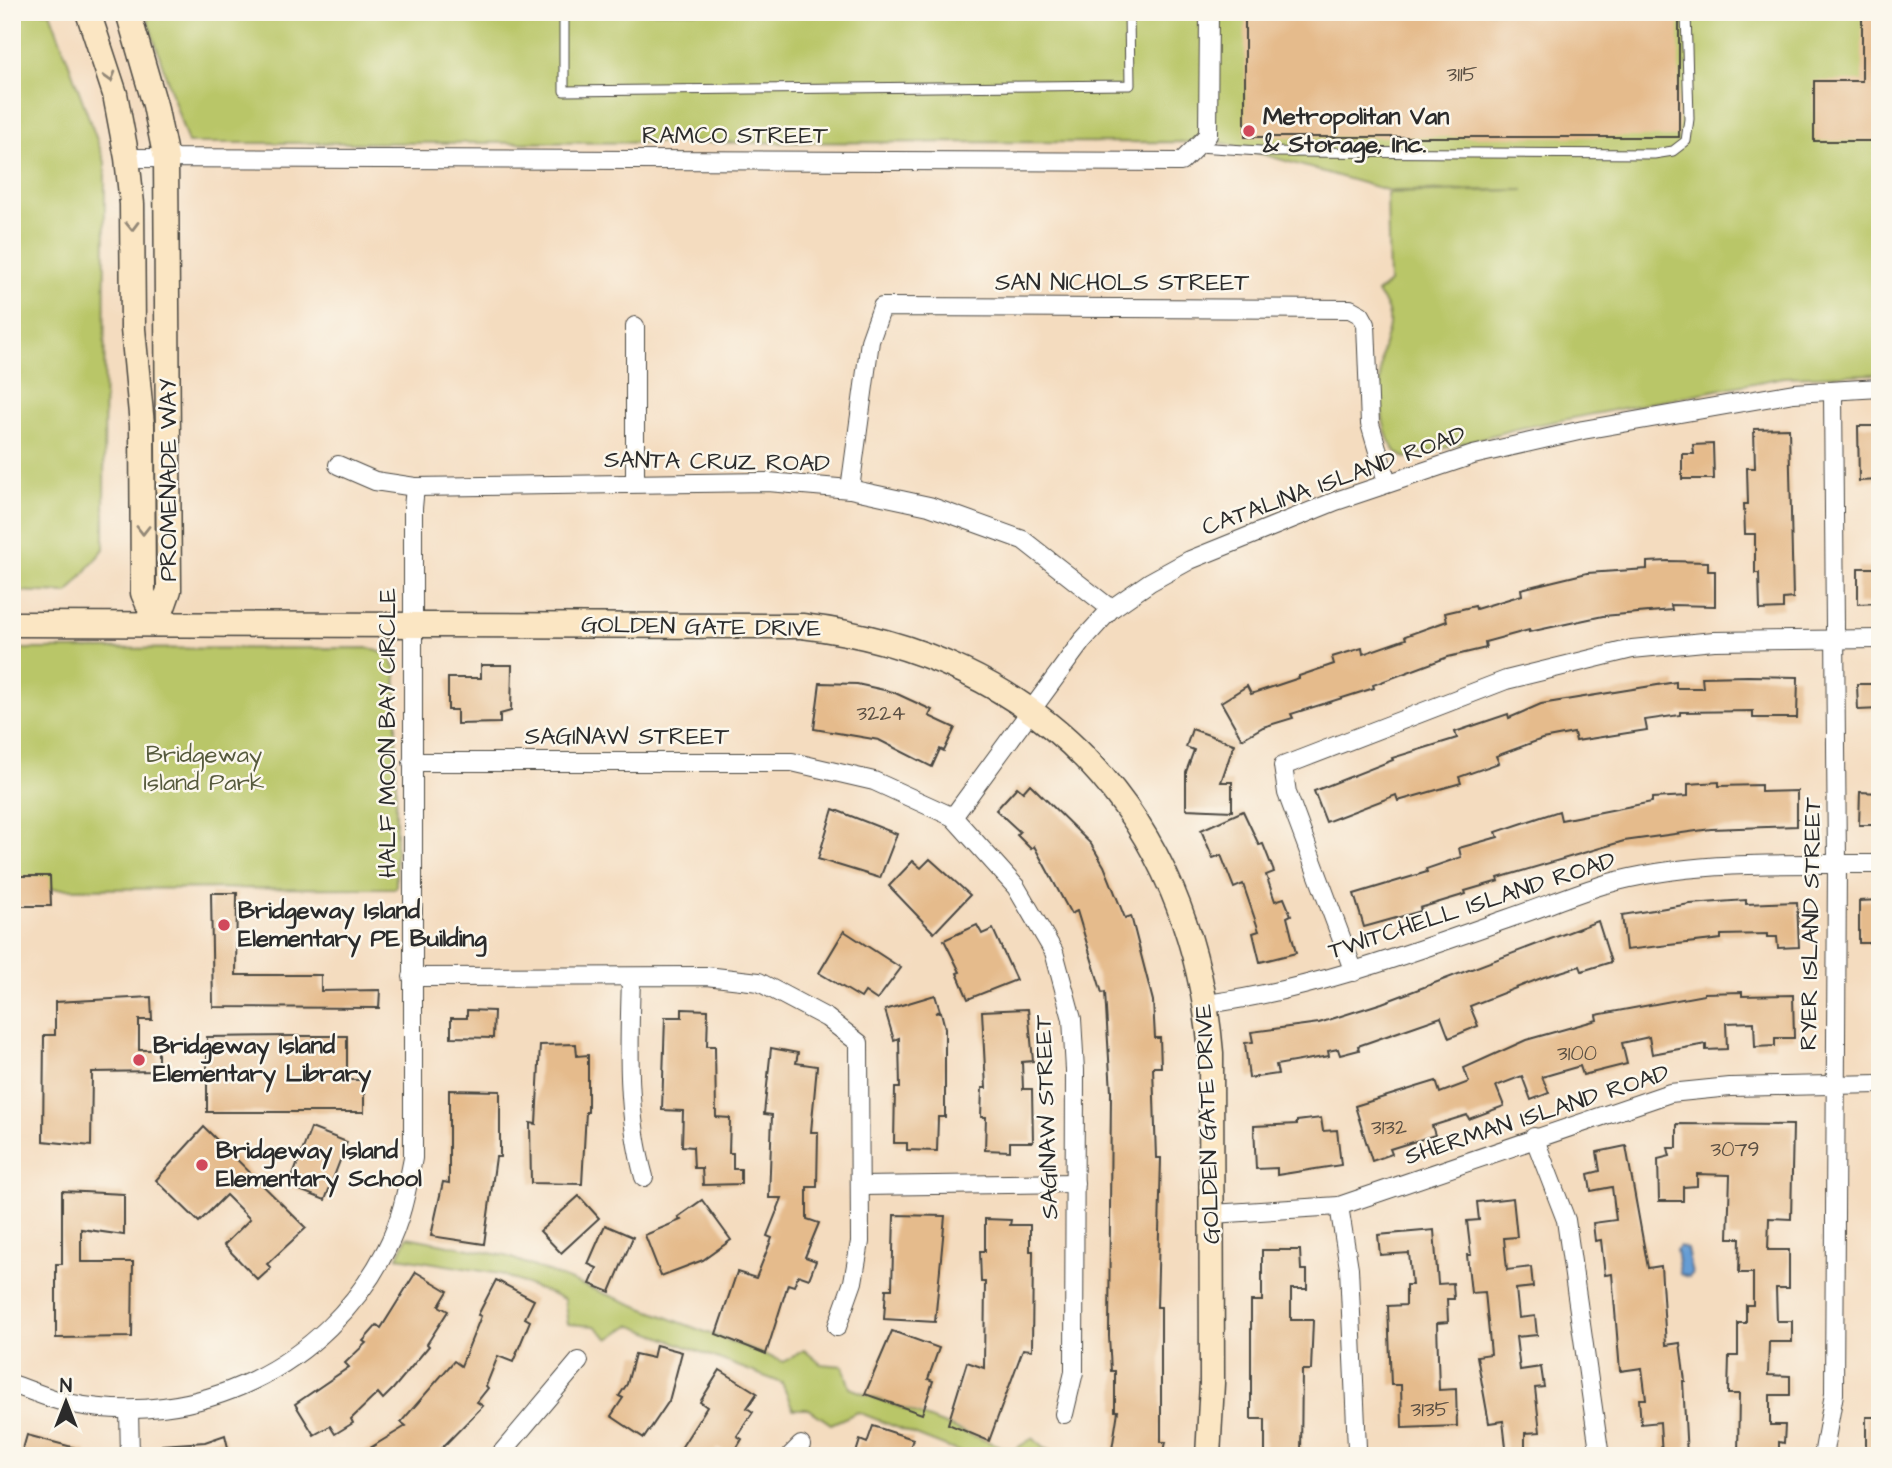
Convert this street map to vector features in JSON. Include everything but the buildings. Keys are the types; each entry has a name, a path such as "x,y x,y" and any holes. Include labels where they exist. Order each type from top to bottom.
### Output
{"street":[{"name":"PROMENADE WAY","path":"88,12 115,94 127,158 132,204 134,342 142,425 143,593 157,624"},
{"name":"PROMENADE WAY","path":"128,12 155,104 166,159 169,590 157,624"},
{"path":"1196,147 1208,135 1209,12"},
{"name":"RAMCO STREET","path":"127,158 1181,162 1196,147"},
{"name":"SAN NICHOLS STREET","path":"850,489 870,341 882,307 1350,309 1361,315 1367,333 1370,425 1387,482"},
{"path":"635,326 635,483"},
{"name":"CATALINA ISLAND ROAD","path":"953,817 1029,710 1082,641 1111,609 1150,582 1190,560 1387,482 1474,455 1583,429 1794,393 1833,393 1880,388"},
{"name":"RYER ISLAND STREET","path":"1823,1456 1834,1394 1833,1084 1837,863 1833,393"},
{"name":"SANTA CRUZ ROAD","path":"338,465 375,481 415,487 768,482 850,489 929,506 1023,540 1111,609"},
{"name":"HALF MOON BAY CIRCLE","path":"12,1384 68,1403 130,1410 187,1406 245,1385 287,1362 333,1323 366,1286 387,1248 404,1202 413,1158 412,762 415,487"},
{"name":"GOLDEN GATE DRIVE","path":"12,624 737,624 840,630 937,658 973,674 1029,710 1088,761 1147,837 1184,916 1207,1003 1211,1053 1212,1214 1212,1383 1208,1456"},
{"path":"1354,972 1287,793 1283,766 1506,680 1632,649 1714,641 1835,642 1880,639"},
{"name":"SAGINAW STREET","path":"412,762 792,762 874,781 953,817 1016,887 1054,952 1072,1020 1074,1373 1064,1414"},
{"name":"TWITCHELL ISLAND ROAD","path":"1207,1003 1251,998 1354,972 1606,884 1685,868 1880,864"},
{"path":"412,977 706,976 759,982 827,1018 859,1043 860,1242 853,1282 837,1327"},
{"path":"631,978 631,1114 634,1141 644,1177"},
{"name":"SHERMAN ISLAND ROAD","path":"1212,1214 1339,1206 1534,1137 1670,1093 1730,1087 1880,1084"},
{"path":"1534,1137 1566,1220 1599,1450"},
{"path":"861,1186 1075,1183"},
{"path":"1339,1206 1349,1268 1357,1448"},
{"path":"499,1456 579,1361"},
{"path":"130,1410 130,1456"}],"lane":[{"path":"564,12 564,91 1130,85 1129,12"},
{"path":"1196,147 1288,152 1654,154 1673,151 1686,141 1689,119 1686,12"}],"green space":[{"path":"12,12 50,12 105,162 104,549 68,593 12,591"},
{"path":"145,12 1880,12 1880,374 1784,377 1516,429 1406,458 1397,452 1390,442 1382,412 1382,354 1389,322 1386,307 1377,293 1389,283 1387,193 1524,190 1390,191 1220,142 188,143"},
{"name":"Bridgeway Island Park","path":"370,648 388,655 396,669 396,888 12,889 12,649"},
{"path":"407,1237 506,1256 784,1362 804,1350 821,1364 843,1366 850,1388 1012,1451 1033,1438 1043,1448 1065,1456 969,1456 858,1412 831,1424 809,1409 793,1409 782,1383 630,1325 609,1339 595,1326 568,1324 564,1299 500,1274 398,1257"}],"water":[{"path":"1680,1246 1687,1249 1692,1274 1689,1277 1680,1274 1676,1250"}],"place":[{"name":"Metropolitan Van & Storage, Inc.","path":"1249,131"},
{"name":"Bridgeway Island Elementary PE Building","path":"224,925"},
{"name":"Bridgeway Island Elementary Library","path":"139,1060"},
{"name":"Bridgeway Island Elementary School","path":"202,1165"}]}
